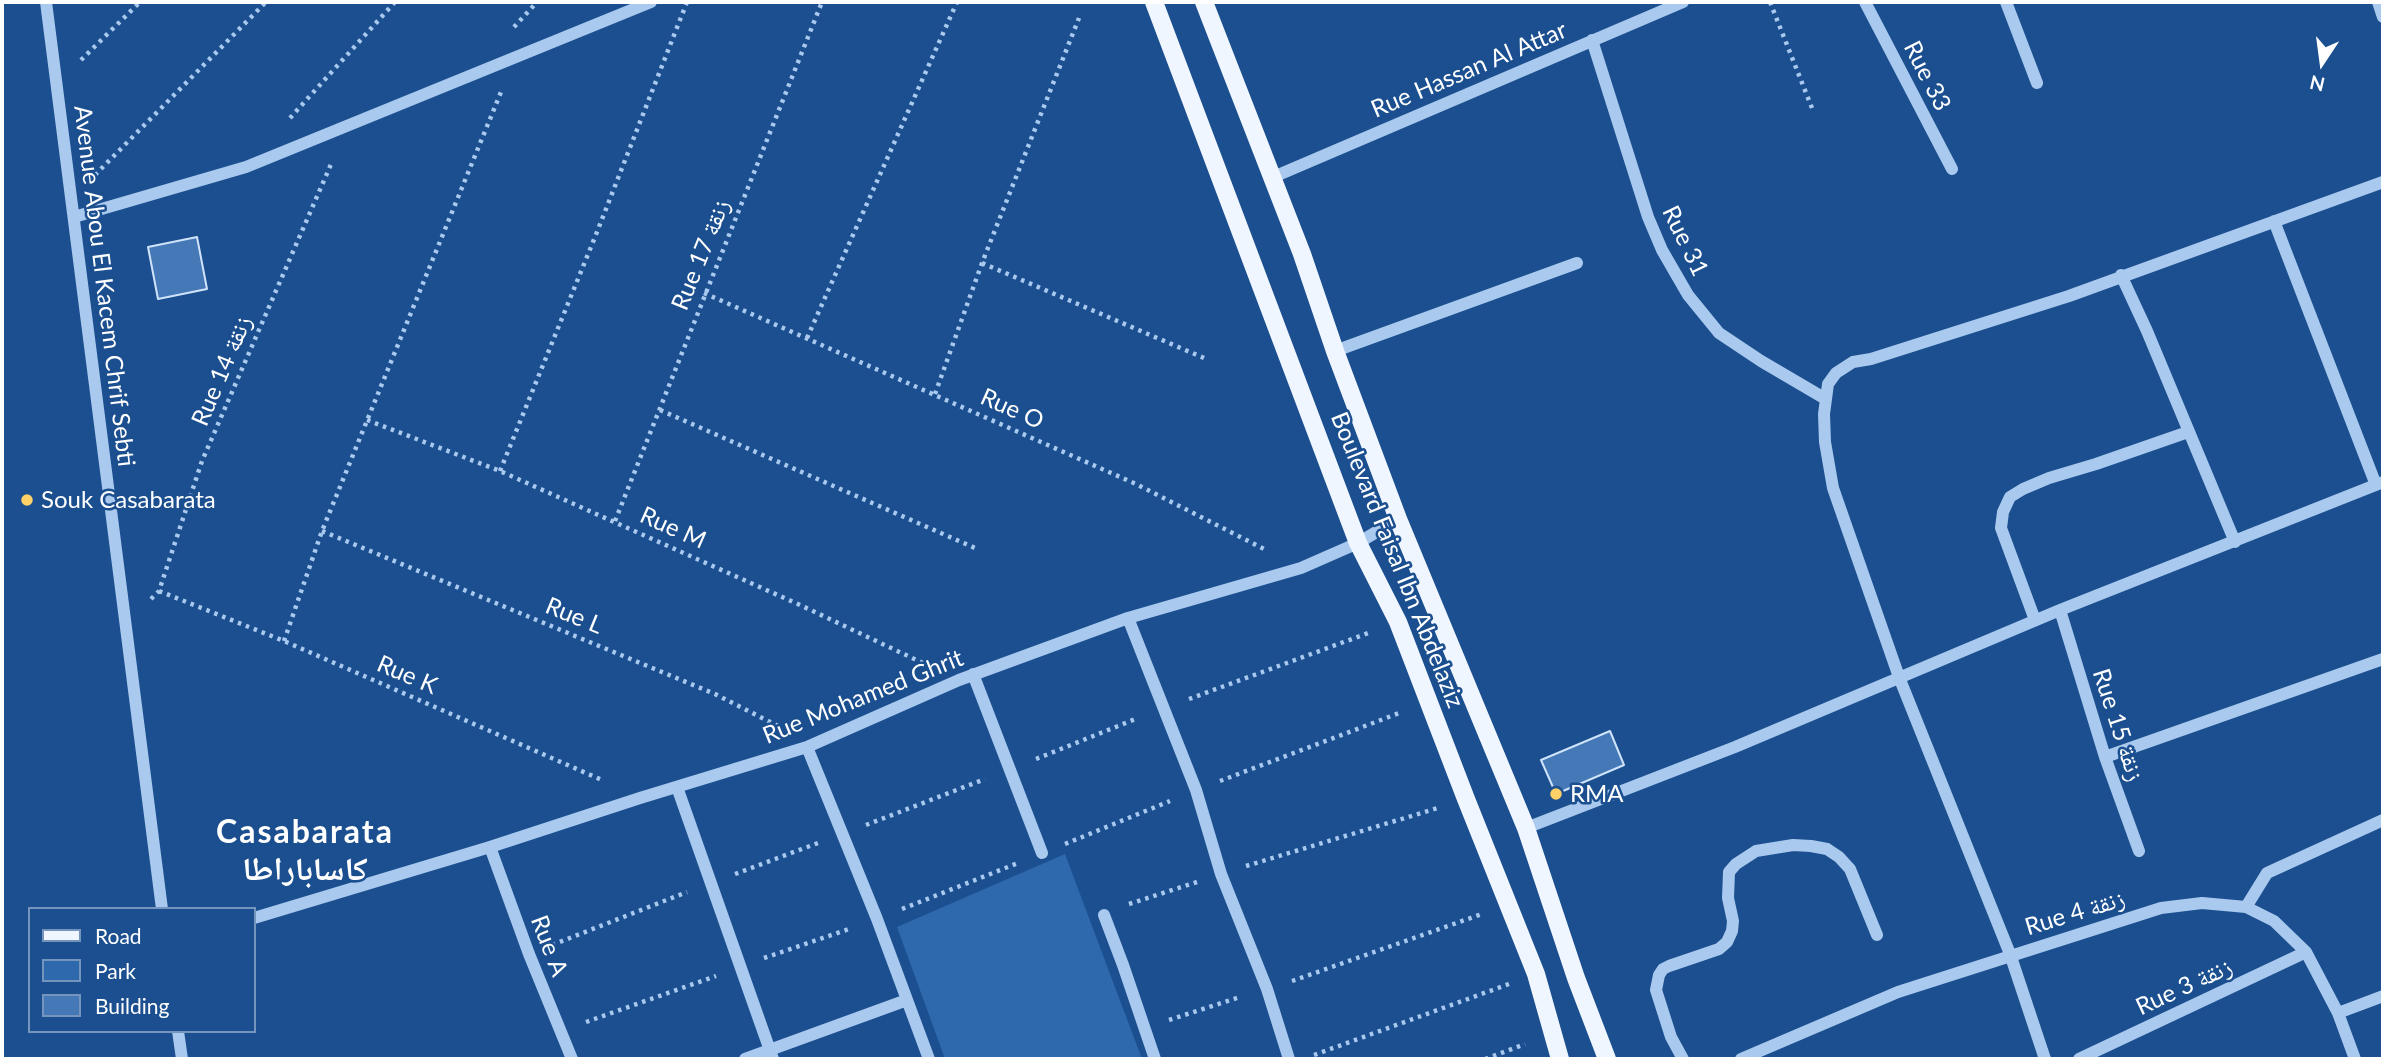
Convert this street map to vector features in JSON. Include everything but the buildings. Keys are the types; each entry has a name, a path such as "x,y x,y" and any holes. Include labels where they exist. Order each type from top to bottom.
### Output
{"main road":[{"name":"Boulevard Faisal Ibn Abdelaziz","path":"1154,2 1358,543 1398,622 1536,974 1560,1059"},
{"name":"Boulevard Faisal Ibn Abdelaziz","path":"1204,2 1302,254 1398,519 1526,828 1576,978 1607,1059"}],"street":[{"name":"Avenue Abou El Kacem Chrif Sebti","path":"46,2 162,907"},
{"path":"74,217 246,167 651,2"},
{"name":"Rue Hassan Al Attar","path":"1271,178 1683,2"},
{"name":"Rue 33","path":"1865,2 1952,169"},
{"path":"2006,2 2037,83"},
{"path":"2378,2 2383,17"},
{"name":"Rue 31","path":"1592,40 1648,218 1662,250 1688,295 1719,333 1824,398"},
{"path":"2045,1059 2010,954 1899,677 1833,488 1825,442 1824,398 1828,384 1836,373 1853,362 1871,359 2069,296 2383,182"},
{"path":"1526,828 1735,747 2035,620 2380,484 2274,221"},
{"path":"1335,351 1577,263"},
{"path":"2121,275 2235,542"},
{"path":"2035,620 2001,528 2003,512 2010,497 2049,478 2188,432"},
{"name":"Rue Mohamed Ghrit","path":"256,917 807,747 973,674 1128,618 1301,568 1358,543 1398,519"},
{"name":"Rue 15 زنقة","path":"2060,610 2105,757 2139,851"},
{"path":"1128,618 1196,790 1221,874 1267,989 1289,1059"},
{"path":"2105,757 2383,659"},
{"path":"973,674 1042,853"},
{"path":"807,747 877,919 929,1059"},
{"path":"677,787 772,1055"},
{"path":"2246,907 2267,873 2383,820"},
{"path":"1683,1059 1671,1037 1659,1001 1656,990 1659,975 1669,966 1720,949 1727,942 1733,921 1728,898 1729,872 1756,851 1793,845 1811,846 1827,849 1839,857 1850,869 1877,936"},
{"name":"Rue A","path":"490,847 529,954 572,1059"},
{"name":"Rue 4 زنقة","path":"1741,1059 1898,992 2010,954 2161,908 2202,903 2246,907 2274,921 2306,952 2338,1013 2355,1059"},
{"path":"1104,915 1155,1059"},
{"name":"Rue 3 زنقة","path":"2079,1059 2306,952"},
{"path":"2338,1013 2383,996"},
{"path":"746,1059 772,1055 907,1000"},
{"path":"178,1033 181,1059"}],"path":[{"path":"57,84 140,2"},
{"path":"71,198 267,2"},
{"path":"283,126 394,2"},
{"path":"500,471 596,237 687,2"},
{"name":"Rue 17 زنقة","path":"615,521 822,2"},
{"path":"807,338 957,2"},
{"path":"1770,2 1812,108"},
{"path":"935,394 982,263 1079,18"},
{"path":"284,641 322,531 516,56"},
{"name":"Rue 14 زنقة","path":"126,625 159,591 202,461 348,126"},
{"path":"982,263 1204,358"},
{"name":"Rue O","path":"704,293 1136,484 1301,568"},
{"path":"660,410 975,548"},
{"name":"Rue M","path":"367,420 500,471 615,521 959,680"},
{"name":"Rue L","path":"322,531 715,694 780,727 807,747"},
{"name":"Rue K","path":"159,591 284,641 640,797"},
{"path":"529,954 1163,708 1398,622"},
{"path":"560,1031 877,919 1104,830 1196,790 1429,702"},
{"path":"1104,915 1221,874 1466,799"},
{"path":"1144,1028 1390,948 1509,905"},
{"path":"1303,1059 1536,974"},
{"path":"1485,1059 1552,1033"}],"green space":[{"path":"1065,854 1142,1059 945,1059 897,927"}],"place":[{"name":"Souk Casabarata","path":"27,500"},
{"name":"RMA","path":"1556,794"}],"district":[{"name":"Casabarata كاساباراطا","path":"305,852"}]}
